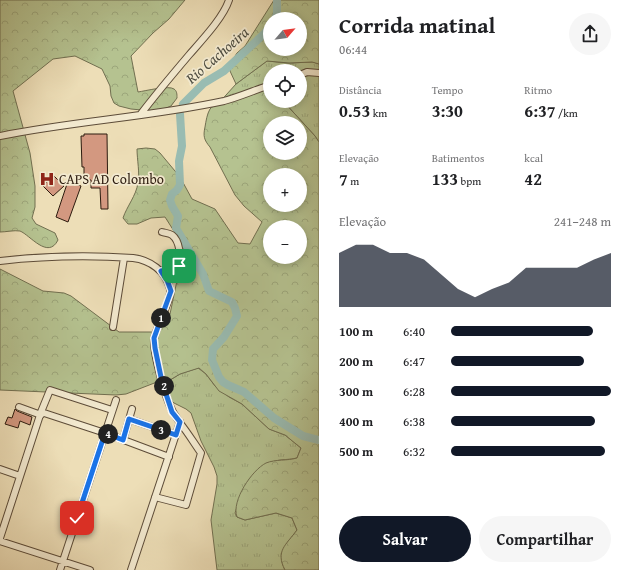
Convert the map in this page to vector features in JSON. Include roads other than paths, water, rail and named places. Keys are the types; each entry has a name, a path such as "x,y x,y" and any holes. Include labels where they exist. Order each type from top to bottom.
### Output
{"street":[{"path":"140,115 208,34 227,6 229,0"},
{"path":"307,72 319,73"},
{"path":"0,136 38,128 140,115 225,100 263,87"},
{"path":"161,271 173,269 179,266 181,257 176,240 171,235 162,232"},
{"path":"0,261 32,258 141,259 150,263 161,271 167,280 171,291 154,338 155,348 162,382 172,412 202,453 186,505 155,497"},
{"path":"113,327 124,258"},
{"path":"90,570 0,540 41,413 50,390 112,410"},
{"path":"60,570 116,400"},
{"path":"19,407 105,433 168,457"},
{"path":"123,440 132,409"},
{"path":"129,419 176,435"},
{"path":"131,570 180,422"},
{"path":"0,469 20,476"}],"waterway":[{"name":"Rio Cachoeira","path":"277,0 277,12"},
{"name":"Rio Cachoeira","path":"183,104 204,83 224,71 263,35"},
{"name":"Rio Cachoeira","path":"180,114 182,146 179,161 180,185 172,194 170,200 178,216 176,228 203,274 209,291 232,302 237,316 224,337 213,349 212,360 219,377 223,382 244,392 274,418 303,436 319,440"}],"place":[{"name":"CAPS AD Colombo","path":"47,179"}]}
